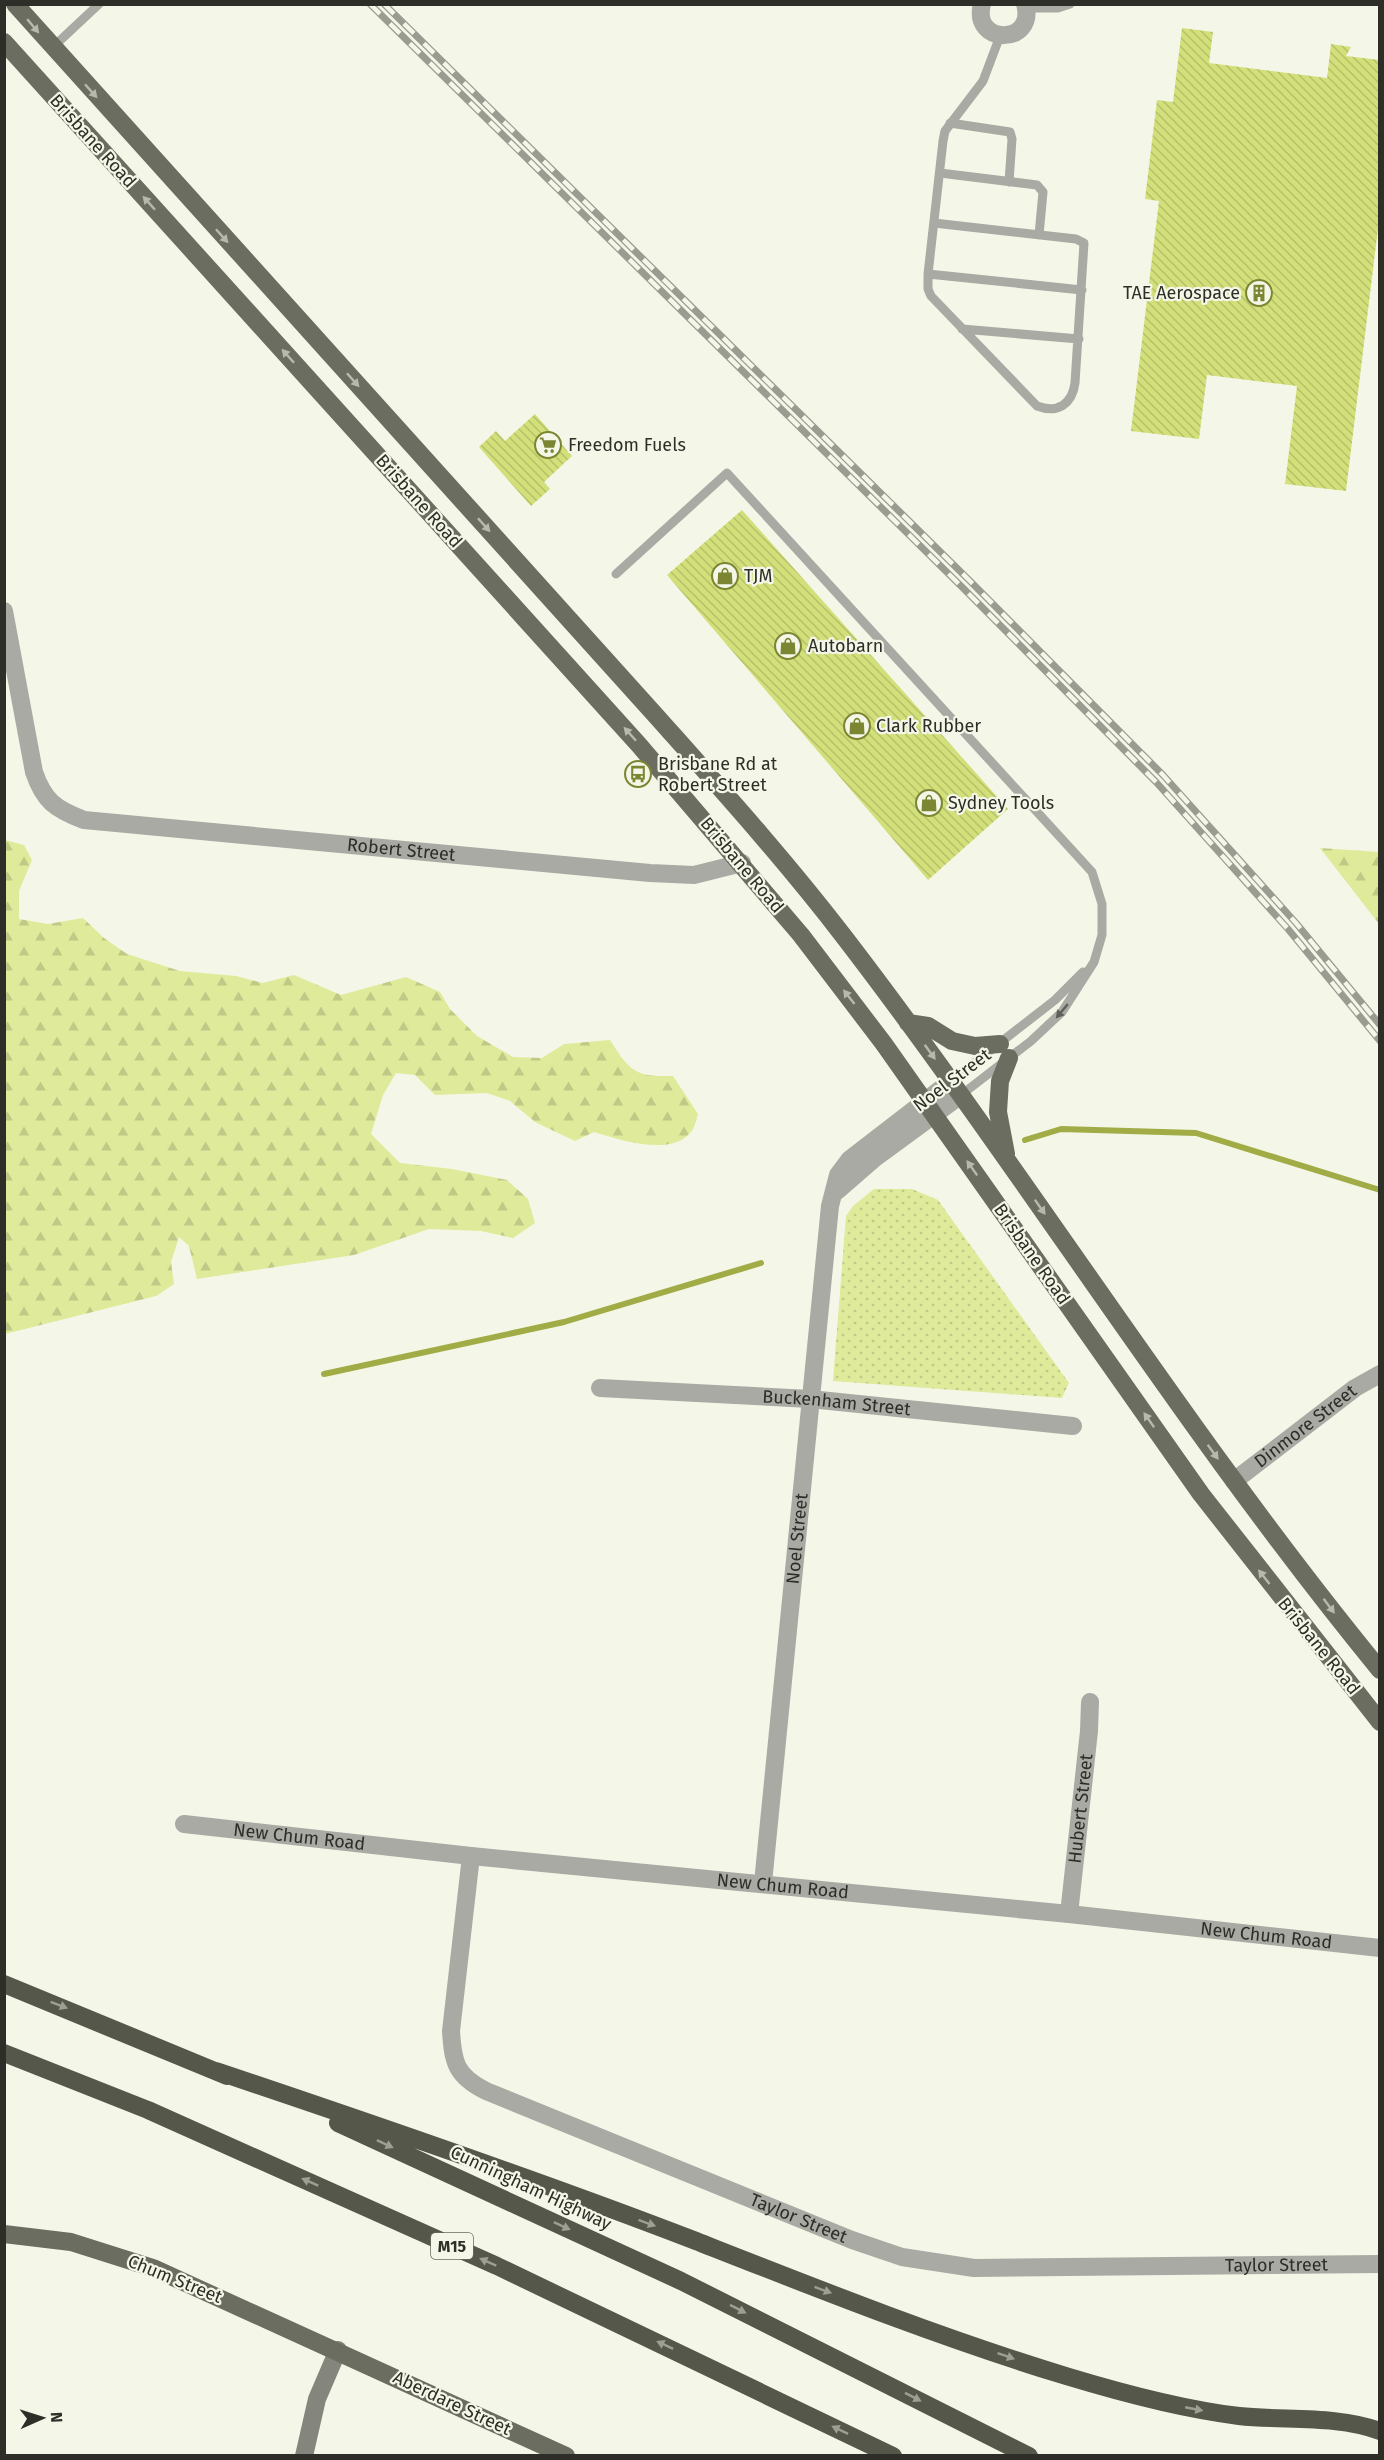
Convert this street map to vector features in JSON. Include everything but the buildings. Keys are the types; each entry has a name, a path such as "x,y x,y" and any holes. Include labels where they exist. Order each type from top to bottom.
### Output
{"highway":[{"name":"Cunningham Highway","path":"4,1984 364,2134 681,2281 1029,2456"},
{"name":"M15","path":"4,2053 148,2110 497,2266 893,2456"},
{"path":"216,2071 431,2143 768,2270 1063,2375 1137,2396 1204,2411 1240,2416 1336,2422 1380,2421"},
{"path":"1336,2422 1380,2431"}],"main road":[{"name":"Brisbane Road","path":"15,4 52,48 744,814 822,908 956,1088 1234,1481 1380,1671"},
{"name":"Brisbane Road","path":"4,42 639,745 741,863 815,954 930,1108 1201,1494 1380,1722"},
{"path":"908,1023 928,1026 952,1041 1004,1051 998,1112 1007,1159"},
{"name":"Chum Street","path":"4,2234 71,2242 126,2258 174,2276 338,2350"},
{"name":"Aberdare Street","path":"338,2350 566,2456"}],"street":[{"path":"982,4 983,24 988,30 1000,36 1015,34 1021,29 1025,23 1026,6"},
{"name":"Robert Street","path":"4,611 34,772 40,788 48,801 61,810 84,820 650,873 694,875 741,863"},
{"name":"Noel Street","path":"763,1883 827,1218 834,1195 930,1108 956,1088"},
{"name":"Dinmore Street","path":"1234,1481 1355,1388 1380,1374"},
{"name":"Buckenham Street","path":"600,1388 810,1400 1073,1426"},
{"name":"Hubert Street","path":"1069,1914 1089,1731 1090,1702"},
{"name":"New Chum Road","path":"184,1824 471,1856 763,1883 1380,1948"},
{"name":"Taylor Street","path":"471,1856 451,2031 452,2052 459,2072 472,2084 486,2091 852,2240 902,2257 974,2268 1380,2264"},
{"path":"304,2456 317,2399 338,2350"}],"lane":[{"path":"52,48 99,4"},
{"path":"1026,6 1058,9 1070,4"},
{"path":"934,224 1076,238 1084,243 1079,339 1073,394 1065,404 1049,409 1037,406 931,296 928,289 928,274 945,131 983,81 1000,36"},
{"path":"950,123 1010,132 1012,139 1009,182"},
{"path":"940,173 1041,188 1043,192 1039,235"},
{"path":"928,274 1082,290"},
{"path":"962,328 1079,339"},
{"path":"616,574 727,473 1092,872 1102,904 1102,935 1094,962 1062,1012 1004,1051"},
{"path":"1004,1051 1094,962"},
{"name":"Noel Street","path":"956,1088 1004,1051"},
{"name":"Noel Street","path":"956,1088 1004,1051"}],"green space":[{"path":"5,840 24,845 32,860 19,891 19,919 48,924 83,918 104,938 127,954 180,971 236,976 263,983 294,975 341,995 406,977 440,992 450,1009 477,1036 513,1057 542,1058 564,1044 610,1040 623,1059 635,1070 650,1075 673,1076 698,1114 694,1128 682,1140 671,1144 631,1142 594,1132 575,1141 535,1122 510,1101 487,1093 435,1095 415,1075 396,1073 383,1095 371,1134 400,1163 452,1169 507,1180 528,1199 535,1223 513,1238 481,1231 429,1229 354,1255 197,1279 189,1246 179,1237 171,1262 174,1284 156,1296 5,1334"},
{"path":"1320,848 1379,852 1379,924"},
{"path":"874,1189 912,1189 938,1200 1069,1383 1062,1398 833,1381 846,1216 853,1206"}],"waterway":[{"path":"1025,1140 1061,1129 1196,1133 1380,1190"},
{"path":"324,1374 564,1322 761,1263"}],"railway":[{"path":"370,4 963,588 1156,782 1288,929 1380,1041"},
{"path":"384,4 970,581 1163,775 1296,923 1380,1025"}],"place":[{"name":"TAE Aerospace","path":"1259,293"},
{"name":"Freedom Fuels","path":"548,445"},
{"name":"TJM","path":"725,576"},
{"name":"Autobarn","path":"788,646"},
{"name":"Clark Rubber","path":"857,726"},
{"name":"Brisbane Rd at Robert Street","path":"638,774"},
{"name":"Sydney Tools","path":"929,803"}]}
